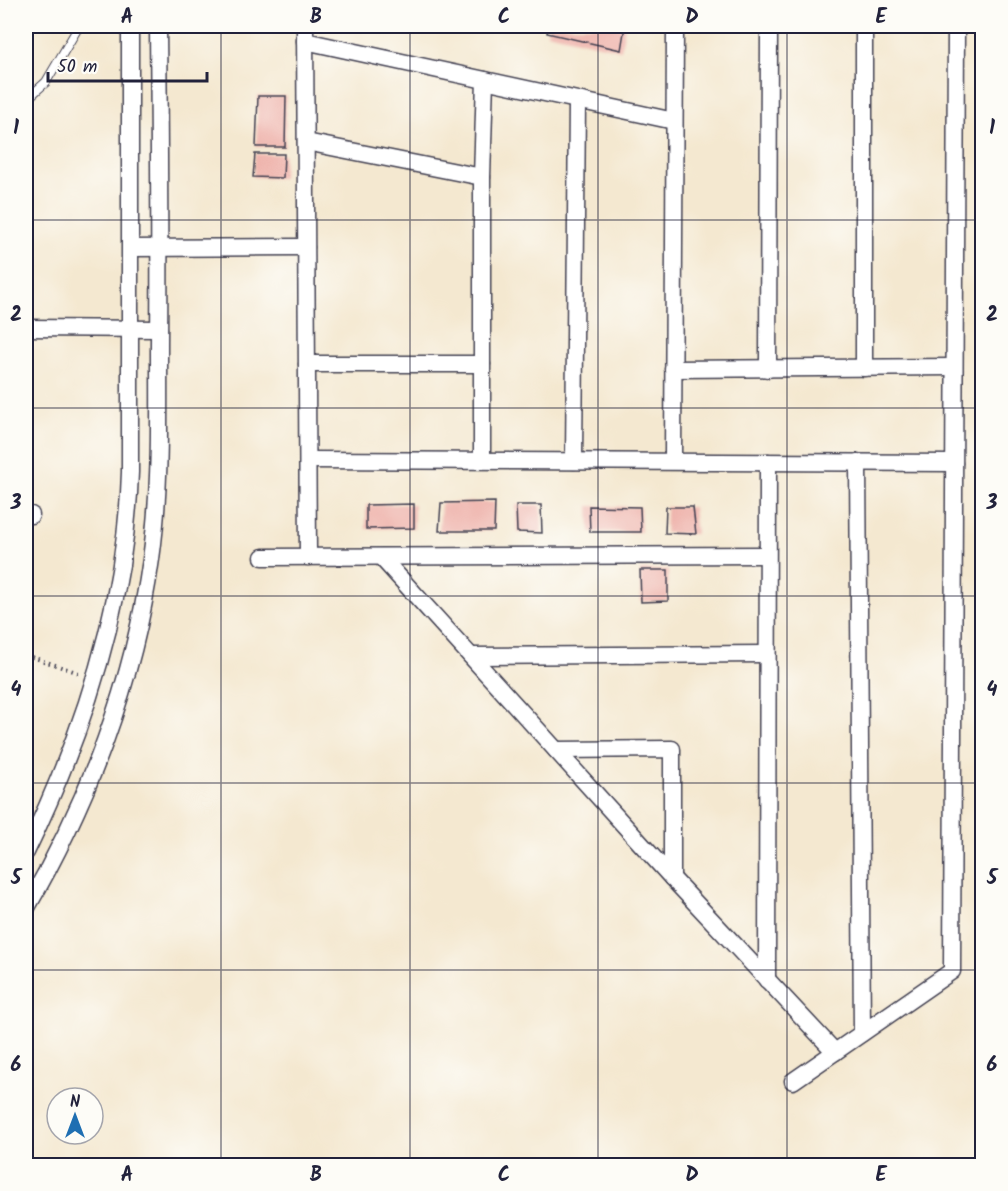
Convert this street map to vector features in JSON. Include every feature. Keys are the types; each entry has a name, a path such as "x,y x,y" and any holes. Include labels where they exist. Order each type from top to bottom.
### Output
{"street":[{"path":"26,852 51,800 72,748 94,678 111,620 127,524 130,472 131,329 130,26"},
{"path":"26,909 51,866 77,812 99,757 122,688 138,629 155,527 159,472 158,26"},
{"path":"673,461 675,26"},
{"path":"768,369 769,26"},
{"path":"864,26 864,368"},
{"path":"793,1081 952,971 956,26"},
{"path":"308,557 305,33 485,81 674,121"},
{"path":"482,460 482,177 485,81"},
{"path":"574,461 577,100"},
{"path":"306,142 482,177"},
{"path":"131,248 306,247"},
{"path":"26,328 159,329"},
{"path":"307,364 482,364"},
{"path":"673,369 954,368"},
{"path":"308,460 954,463"},
{"path":"767,980 768,462"},
{"path":"858,462 862,1033"},
{"path":"263,557 767,555"},
{"path":"381,557 672,878 834,1052"},
{"path":"471,656 767,654"},
{"path":"94,678 122,688"},
{"path":"556,750 672,749 672,878"}],"lane":[{"path":"26,100 46,82 79,26"}],"path":[{"path":"26,655 94,678"}],"building":[{"path":"548,26 625,26 621,50 547,33"},
{"path":"258,96 286,96 285,147 256,147"},
{"path":"255,154 284,154 283,178 253,177"},
{"path":"495,502 494,531 439,531 441,503"},
{"path":"414,504 414,528 366,529 366,505"},
{"path":"516,505 541,505 542,533 517,532"},
{"path":"589,506 640,507 641,532 590,532"},
{"path":"666,507 693,507 696,534 665,533"},
{"path":"640,570 668,570 668,601 641,602"}]}
